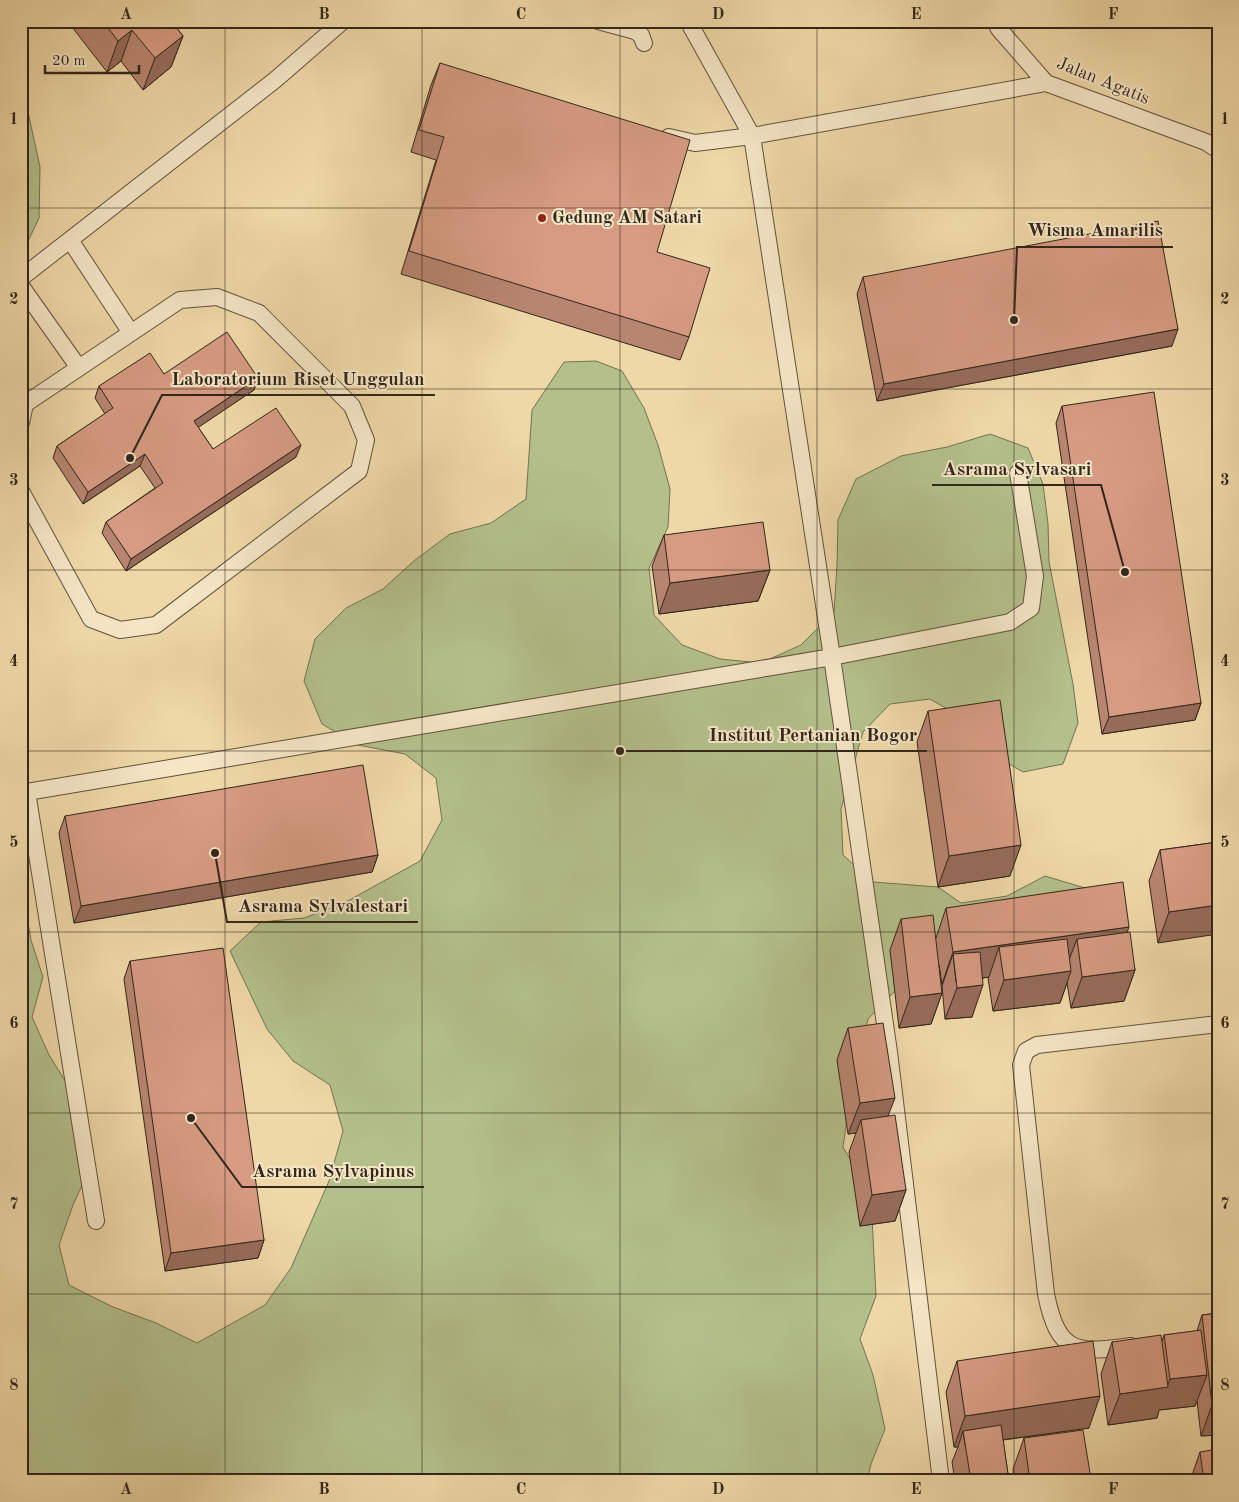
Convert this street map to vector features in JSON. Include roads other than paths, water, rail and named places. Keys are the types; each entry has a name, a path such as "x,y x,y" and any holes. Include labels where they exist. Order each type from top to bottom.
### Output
{"lane":[{"path":"21,278 275,80 343,21"},
{"path":"598,21 635,31 641,35 644,43"},
{"path":"688,21 752,136 832,658 889,1052 941,1481"},
{"name":"Jalan Agatis","path":"995,21 999,29 1046,83 1206,142 1218,150"},
{"path":"658,134 695,143 752,136 1046,83"},
{"path":"70,240 131,333"},
{"path":"21,286 79,368"},
{"path":"21,423 25,404 180,300 217,297 259,312 352,406 366,440 359,471 156,625 120,630 91,619 21,491"},
{"path":"96,1221 24,793 832,658 1010,622 1031,608 1035,576 1018,473"},
{"path":"1143,1344 1093,1350 1076,1348 1061,1338 1050,1318 1021,1064 1026,1051 1037,1044 1218,1024"}],"place":[{"name":"Gedung AM Satari","path":"542,218"},
{"name":"Wisma Amarilis","path":"1014,320"},
{"name":"Laboratorium Riset Unggulan","path":"130,458"},
{"name":"Asrama Sylvasari","path":"1125,572"},
{"name":"Institut Pertanian Bogor","path":"620,751"},
{"name":"Asrama Sylvalestari","path":"215,853"},
{"name":"Asrama Sylvapinus","path":"191,1118"}]}
